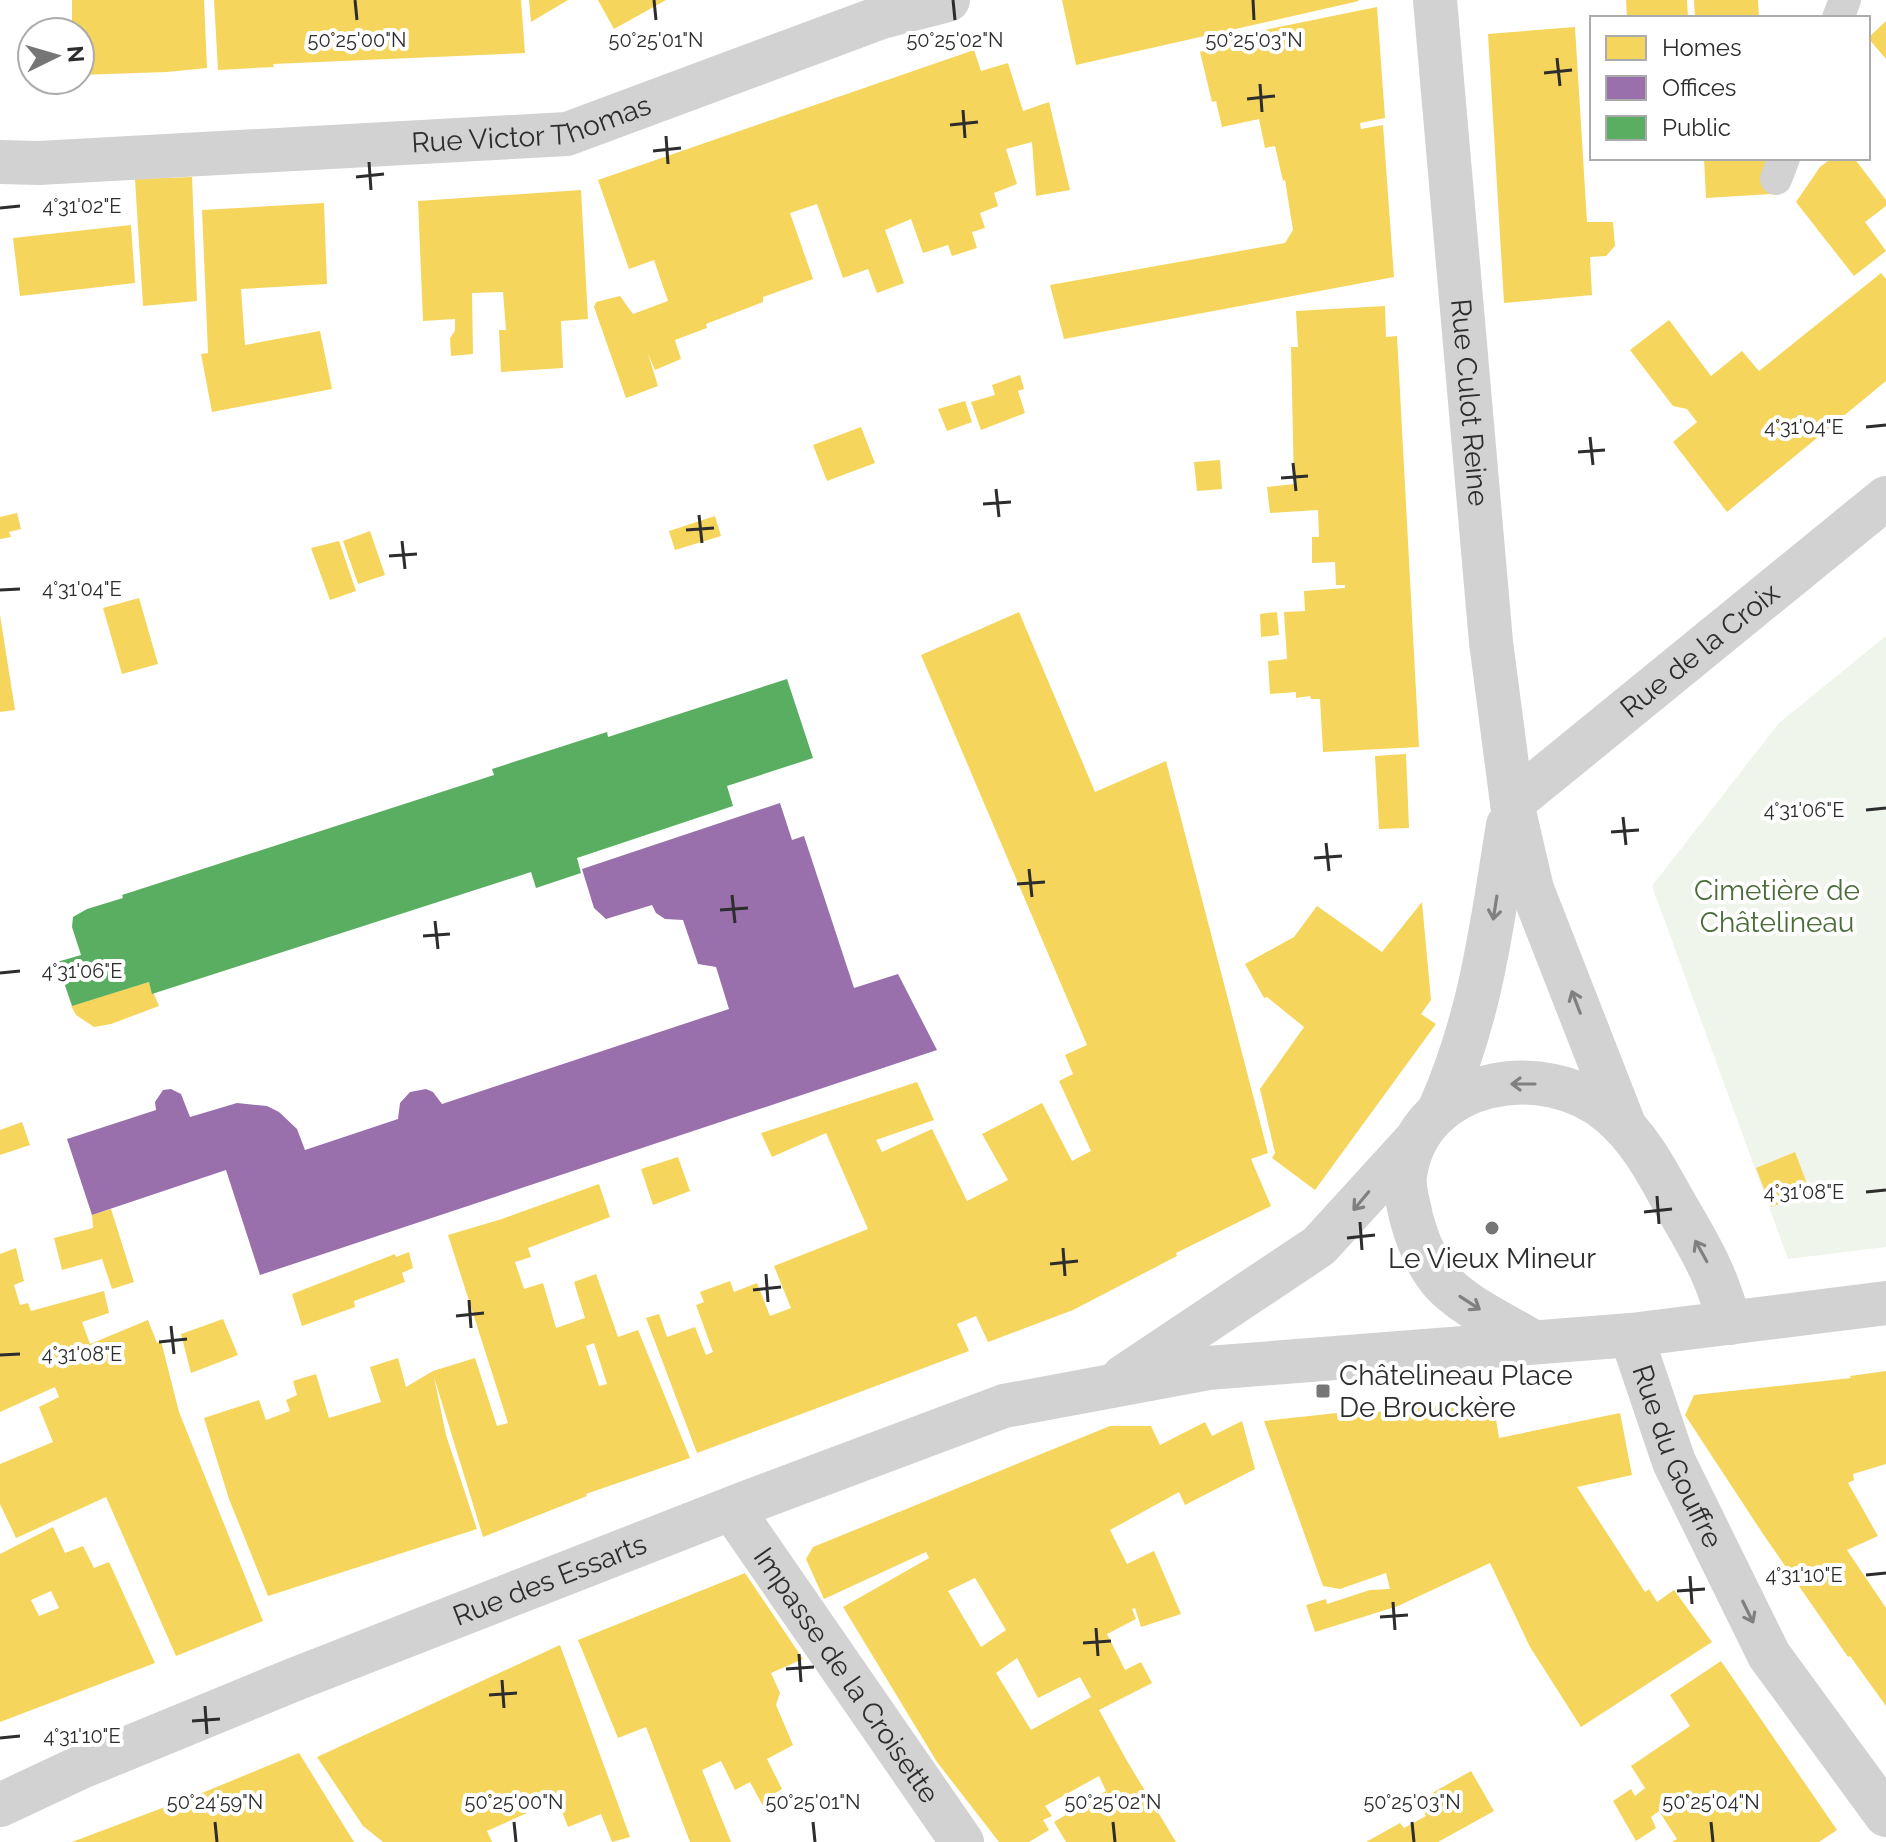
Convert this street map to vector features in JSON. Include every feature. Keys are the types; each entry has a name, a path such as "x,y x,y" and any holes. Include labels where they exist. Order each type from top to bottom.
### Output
{"street":[{"name":"Rue Victor Thomas","path":"0,162 39,163 567,134 882,8 948,0"},
{"name":"Rue Culot Reine","path":"1435,0 1489,626 1512,803"},
{"name":"Rue de la Croix","path":"1512,803 1886,498"},
{"path":"1440,1108 1471,1029 1486,966 1512,803"},
{"path":"1512,803 1532,889 1625,1127"},
{"path":"1111,1386 1319,1246 1413,1143 1440,1108 1469,1091 1508,1084 1561,1087 1587,1098 1625,1127 1652,1162 1711,1268 1730,1323"},
{"path":"1413,1143 1404,1178 1416,1236 1433,1269 1444,1284 1464,1300 1533,1342"},
{"name":"Rue des Essarts","path":"0,1805 79,1768 293,1680 1004,1406 1208,1368 1631,1335 1886,1303"},
{"name":"Rue du Gouffre","path":"1631,1335 1674,1462 1769,1655 1886,1815"},
{"name":"Impasse de la Croisette","path":"732,1509 962,1842"}],"green space":[{"name":"Cimetière de Châtelineau","path":"1886,636 1886,1247 1788,1259 1652,886 1779,723"}],"building: Homes":[{"path":"72,0 204,0 207,68 96,74 96,16 72,16"},
{"path":"214,0 521,0 525,53 273,64 274,67 218,70"},
{"path":"529,0 568,0 531,22"},
{"path":"598,0 666,0 614,29"},
{"path":"1062,0 1358,0 1359,1 1076,65"},
{"path":"1626,0 1687,0 1688,16 1627,16"},
{"path":"1694,0 1758,0 1759,16 1695,16"},
{"path":"1377,7 1385,118 1360,123 1361,129 1383,125 1394,277 1064,339 1050,285 1285,243 1293,230 1285,180 1275,146 1265,148 1259,119 1222,127 1216,101 1212,102 1200,52 1221,47 1220,39"},
{"path":"1886,21 1886,59 1870,40 1870,36"},
{"path":"1575,27 1587,222 1613,222 1615,246 1606,256 1590,257 1592,295 1504,303 1488,34"},
{"path":"974,50 981,71 1008,63 1023,111 1049,102 1070,190 1036,196 1032,142 1006,149 1017,184 994,193 998,206 980,213 985,228 972,232 977,248 952,256 948,245 923,253 911,219 885,230 904,283 877,293 868,269 843,278 817,204 790,213 813,279 763,297 763,302 675,340 681,359 655,370 648,354 658,386 626,398 594,307 596,302 620,296 633,314 668,301 654,260 629,269 598,180"},
{"path":"1704,160 1768,160 1771,194 1706,198"},
{"path":"1829,160 1856,160 1886,200 1886,206 1865,222 1886,251 1854,276 1796,202 1820,167"},
{"path":"192,177 197,301 143,306 135,179"},
{"path":"581,190 588,319 561,321 563,368 501,372 499,330 506,330 503,292 472,293 473,354 451,356 450,338 455,331 455,319 423,321 418,201"},
{"path":"324,203 327,284 241,289 245,345 320,331 332,389 212,412 201,354 208,353 202,210"},
{"path":"131,225 135,283 20,296 13,238"},
{"path":"1881,273 1886,279 1886,381 1727,512 1673,442 1697,422 1687,409 1673,406 1630,350 1669,320 1711,376 1742,351 1759,371"},
{"path":"1385,306 1386,337 1397,336 1419,747 1323,752 1320,699 1311,699 1310,696 1296,698 1296,692 1270,694 1268,661 1287,659 1284,612 1305,611 1304,591 1345,588 1345,585 1336,585 1335,562 1312,563 1312,537 1319,537 1318,510 1270,513 1267,487 1294,484 1291,347 1298,347 1296,311"},
{"path":"1020,375 1024,389 1018,391 1025,413 981,430 971,402 995,395 992,385"},
{"path":"965,401 972,422 947,431 938,409"},
{"path":"861,427 875,463 827,481 813,445"},
{"path":"1220,460 1222,489 1197,491 1194,462"},
{"path":"17,513 21,529 9,532 11,537 0,539 0,517"},
{"path":"715,516 721,536 675,550 669,531"},
{"path":"370,531 385,575 358,584 343,541"},
{"path":"339,541 356,591 330,600 311,548"},
{"path":"139,598 158,664 122,674 103,608"},
{"path":"1019,612 1095,792 1166,761 1268,1153 1251,1159 1271,1206 1176,1253 1177,1256 1073,1310 988,1342 976,1316 957,1324 969,1351 697,1453 646,1318 659,1314 667,1337 695,1327 706,1355 713,1352 696,1305 704,1302 700,1292 730,1281 734,1292 757,1283 770,1316 791,1308 774,1266 868,1229 826,1133 772,1157 761,1133 917,1082 934,1120 876,1140 882,1152 932,1129 967,1201 1008,1180 982,1134 1042,1103 1072,1161 1091,1151 1059,1081 1073,1074 1065,1055 1087,1045 921,655"},
{"path":"1277,612 1279,635 1261,637 1260,614"},
{"path":"0,615 15,710 0,712"},
{"path":"1406,754 1409,828 1379,829 1375,756"},
{"path":"1422,902 1431,1000 1421,1014 1436,1024 1315,1190 1272,1158 1275,1153 1260,1089 1304,1027 1267,997 1264,998 1245,964 1294,937 1317,906 1382,952"},
{"path":"149,982 159,1006 111,1024 94,1027 76,1015 71,1006"},
{"path":"22,1122 30,1145 0,1155 0,1130"},
{"path":"1795,1152 1810,1192 1771,1207 1756,1168"},
{"path":"678,1157 690,1191 653,1205 641,1169"},
{"path":"599,1184 610,1217 528,1248 531,1257 515,1262 524,1289 543,1283 556,1328 585,1318 574,1282 596,1274 618,1337 638,1330 690,1458 586,1494 483,1537 434,1377 446,1435 477,1529 268,1596 229,1499 204,1418 259,1400 266,1420 290,1411 286,1400 297,1395 293,1381 316,1374 329,1418 381,1402 370,1367 398,1358 406,1387 433,1371 475,1358 497,1426 508,1423 448,1235","holes":["594,1343 607,1384 599,1386 586,1346"]},
{"path":"111,1209 134,1282 112,1289 102,1259 62,1270 54,1238 93,1228 92,1215"},
{"path":"16,1248 24,1281 14,1285 20,1305 28,1303 31,1311 104,1291 109,1313 82,1322 90,1344 148,1320 157,1343 161,1341 179,1412 263,1621 176,1656 106,1497 16,1538 0,1504 0,1464 53,1442 39,1407 59,1397 55,1387 0,1412 0,1254"},
{"path":"409,1252 413,1268 402,1273 405,1282 354,1301 355,1307 302,1326 292,1294 395,1254 396,1257"},
{"path":"223,1319 238,1355 191,1373 181,1334"},
{"path":"1886,1371 1886,1464 1853,1474 1854,1480 1848,1483 1878,1536 1847,1550 1886,1608 1886,1706 1848,1657 1763,1534 1685,1415 1694,1395 1851,1378"},
{"path":"1493,1400 1499,1438 1620,1413 1632,1475 1577,1487 1645,1592 1649,1589 1657,1602 1674,1590 1712,1642 1581,1727 1530,1647 1490,1563 1398,1606 1315,1632 1306,1605 1326,1599 1327,1604 1370,1590 1390,1589 1386,1573 1340,1589 1323,1586 1264,1421"},
{"path":"1242,1421 1255,1469 1185,1505 1179,1492 1110,1530 1127,1564 1154,1551 1181,1614 1141,1627 1135,1608 1132,1609 1136,1619 1107,1634 1125,1670 1141,1662 1152,1683 1099,1710 1176,1842 1066,1842 1054,1822 1106,1791 1099,1776 1045,1806 1052,1816 1043,1820 1049,1830 1029,1842 999,1842 937,1762 843,1607 929,1558 926,1552 824,1599 806,1559 813,1547 1110,1426 1151,1426 1160,1445 1205,1422 1212,1436","holes":["975,1578 1006,1630 981,1647 948,1591","1017,1658 1038,1698 1080,1677 1091,1697 1031,1730 996,1673"]},
{"path":"53,1527 65,1553 83,1546 94,1568 109,1562 155,1663 0,1722 0,1554","holes":["51,1591 59,1608 39,1616 31,1600"]},
{"path":"745,1573 803,1659 771,1673 780,1693 776,1705 793,1745 767,1759 782,1789 772,1795 776,1802 764,1808 750,1782 735,1790 721,1761 702,1770 731,1842 690,1842 646,1727 618,1738 578,1640"},
{"path":"560,1645 630,1837 612,1842 601,1814 568,1827 554,1791 523,1803 527,1813 487,1831 492,1842 383,1842 363,1826 317,1757"},
{"path":"1721,1661 1837,1830 1819,1842 1672,1842 1677,1839 1659,1811 1651,1817 1656,1828 1636,1841 1613,1801 1631,1789 1635,1796 1645,1788 1631,1766 1690,1726 1670,1695"},
{"path":"299,1753 354,1842 72,1842 202,1793"},
{"path":"1471,1771 1494,1811 1438,1842 1366,1842 1400,1823 1404,1828 1426,1816 1418,1801"}],"building: Offices":[{"path":"780,803 792,840 804,836 854,988 898,974 937,1050 260,1275 226,1170 92,1215 67,1139 156,1110 155,1102 163,1090 171,1089 181,1094 190,1117 237,1103 267,1106 279,1112 297,1129 305,1150 398,1119 400,1103 410,1092 426,1089 433,1092 442,1104 729,1009 716,967 698,964 683,920 665,919 656,913 652,905 606,919 594,908 582,869"}],"building: Public":[{"path":"787,679 813,758 727,786 733,806 577,858 581,873 536,888 531,872 152,994 149,982 72,1006 57,962 81,955 72,927 73,917 87,909 494,775 492,769 607,732 608,737"}],"place":[{"name":"Le Vieux Mineur","path":"1492,1228"},
{"name":"Châtelineau Place De Brouckère","path":"1323,1391"}]}
